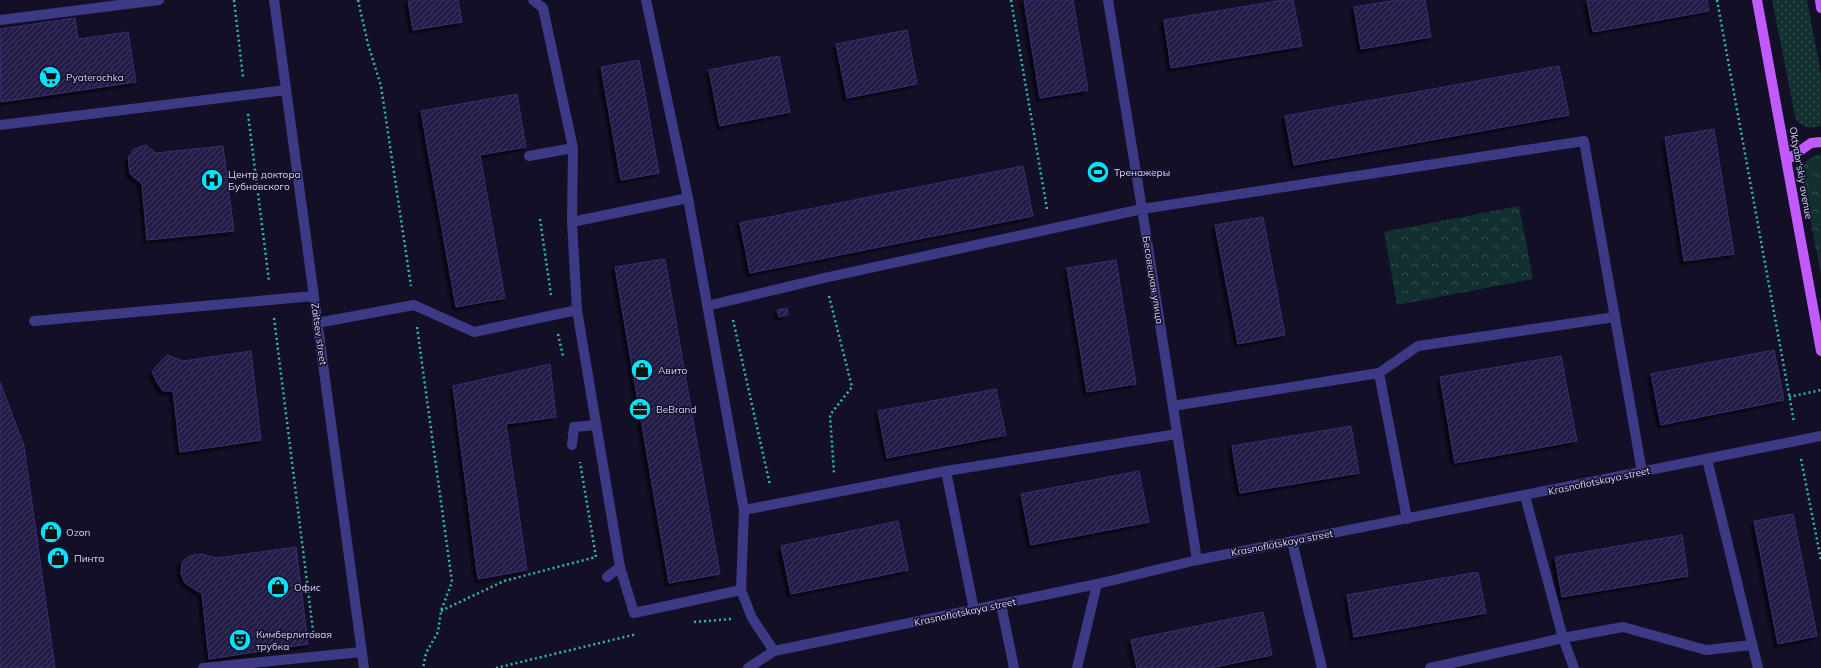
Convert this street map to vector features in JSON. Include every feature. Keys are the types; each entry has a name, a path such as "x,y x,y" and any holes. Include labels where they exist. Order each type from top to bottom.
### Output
{"main road":[{"name":"Oktyabr'skiy avenue","path":"1757,0 1821,351"},
{"path":"1820,0 1821,8"},
{"path":"1787,160 1811,143 1821,142"}],"street":[{"path":"0,20 159,0"},
{"name":"Zaitsev street","path":"274,0 364,668"},
{"path":"533,0 543,8 573,148 572,222 577,310 620,567 634,613 741,590"},
{"path":"646,0 688,198 744,510 741,590 752,618 774,651"},
{"name":"Бесовецкая улица","path":"1108,0 1196,560"},
{"path":"0,125 286,90"},
{"path":"708,310 824,278 1142,209 1584,141 1642,472"},
{"path":"529,156 573,148"},
{"path":"572,222 688,198"},
{"path":"34,321 314,296"},
{"path":"317,323 414,305 474,332 577,310"},
{"path":"1173,406 1379,373 1418,346 1614,317"},
{"path":"1379,373 1407,519"},
{"path":"572,445 574,427 596,425"},
{"path":"744,510 946,471 1176,434"},
{"name":"Krasnoflotskaya street","path":"748,668 774,651 1097,584 1196,560 1525,496 1821,436"},
{"path":"1708,459 1758,668"},
{"path":"946,471 974,610"},
{"path":"1525,496 1563,638 1574,668"},
{"path":"1292,541 1322,668"},
{"path":"607,577 620,567"},
{"path":"1077,668 1097,584"},
{"path":"1001,604 1014,668"},
{"path":"1430,668 1563,638 1623,627 1706,650 1752,645"},
{"path":"203,668 362,652"}],"path":[{"path":"234,0 316,656"},
{"path":"1010,0 1051,229"},
{"path":"1717,0 1789,397 1821,560"},
{"path":"540,219 554,314 563,357"},
{"path":"824,278 852,388 830,415 834,475"},
{"path":"708,310 731,309 771,489 741,494"},
{"path":"1789,397 1821,390"},
{"path":"423,668 426,653 438,632 441,611 504,581 596,557 574,427"},
{"path":"693,622 752,618"},
{"path":"496,668 640,633"}],"green space":[{"path":"1772,0 1807,0 1821,74 1821,125 1817,127 1808,127 1796,121"},
{"path":"1819,154 1821,155 1821,275 1801,171 1806,161"},
{"path":"1519,206 1533,279 1397,305 1384,232"}],"building":[{"path":"408,0 458,0 462,22 413,30"},
{"path":"1024,0 1073,0 1088,90 1040,98"},
{"path":"1283,0 1293,0 1302,46 1171,68 1164,20"},
{"path":"1397,0 1425,0 1431,37 1361,49 1354,7"},
{"path":"1587,0 1707,0 1709,11 1593,32"},
{"path":"75,18 78,39 128,32 136,82 1,102 0,29"},
{"path":"907,30 917,84 847,98 836,44"},
{"path":"779,56 790,112 720,126 709,70"},
{"path":"639,60 659,173 621,180 601,67"},
{"path":"1559,66 1569,115 1294,165 1285,116"},
{"path":"517,94 526,147 480,155 505,298 456,307 421,111"},
{"path":"1714,129 1734,254 1684,261 1665,137"},
{"path":"145,145 156,153 223,146 234,231 147,240 142,184 130,174 128,157 134,149"},
{"path":"1023,166 1033,216 750,273 740,223"},
{"path":"1263,217 1285,335 1238,344 1215,225"},
{"path":"665,259 720,574 669,583 615,267"},
{"path":"1116,260 1136,384 1087,392 1067,268"},
{"path":"787,308 788,315 779,317 777,310"},
{"path":"1774,350 1784,400 1661,425 1651,374"},
{"path":"251,351 261,440 180,452 173,391 163,391 152,372 167,355 183,361"},
{"path":"1561,356 1577,441 1455,463 1440,377"},
{"path":"550,364 556,417 506,424 527,570 478,579 453,386"},
{"path":"0,382 24,446 55,668 0,668"},
{"path":"996,389 1006,435 887,458 878,411"},
{"path":"1351,426 1359,473 1240,493 1232,446"},
{"path":"1139,471 1149,522 1031,545 1021,494"},
{"path":"1793,514 1817,636 1778,644 1754,521"},
{"path":"898,521 908,570 791,594 781,546"},
{"path":"1682,535 1688,576 1562,597 1555,557"},
{"path":"296,547 308,644 209,659 202,594 185,583 181,574 182,562 189,556 201,554 217,558"},
{"path":"1478,572 1486,613 1354,637 1347,595"},
{"path":"1263,612 1272,655 1211,668 1137,668 1131,640"}],"place":[{"name":"Pyaterochka","path":"50,77"},
{"name":"Тренажеры","path":"1098,172"},
{"name":"Центр доктора Бубновского","path":"212,180"},
{"name":"Авито","path":"642,370"},
{"name":"BeBrand","path":"640,409"},
{"name":"Ozon","path":"51,532"},
{"name":"Пинта","path":"58,558"},
{"name":"Офис","path":"278,587"},
{"name":"Кимберлитовая трубка","path":"240,640"}]}
